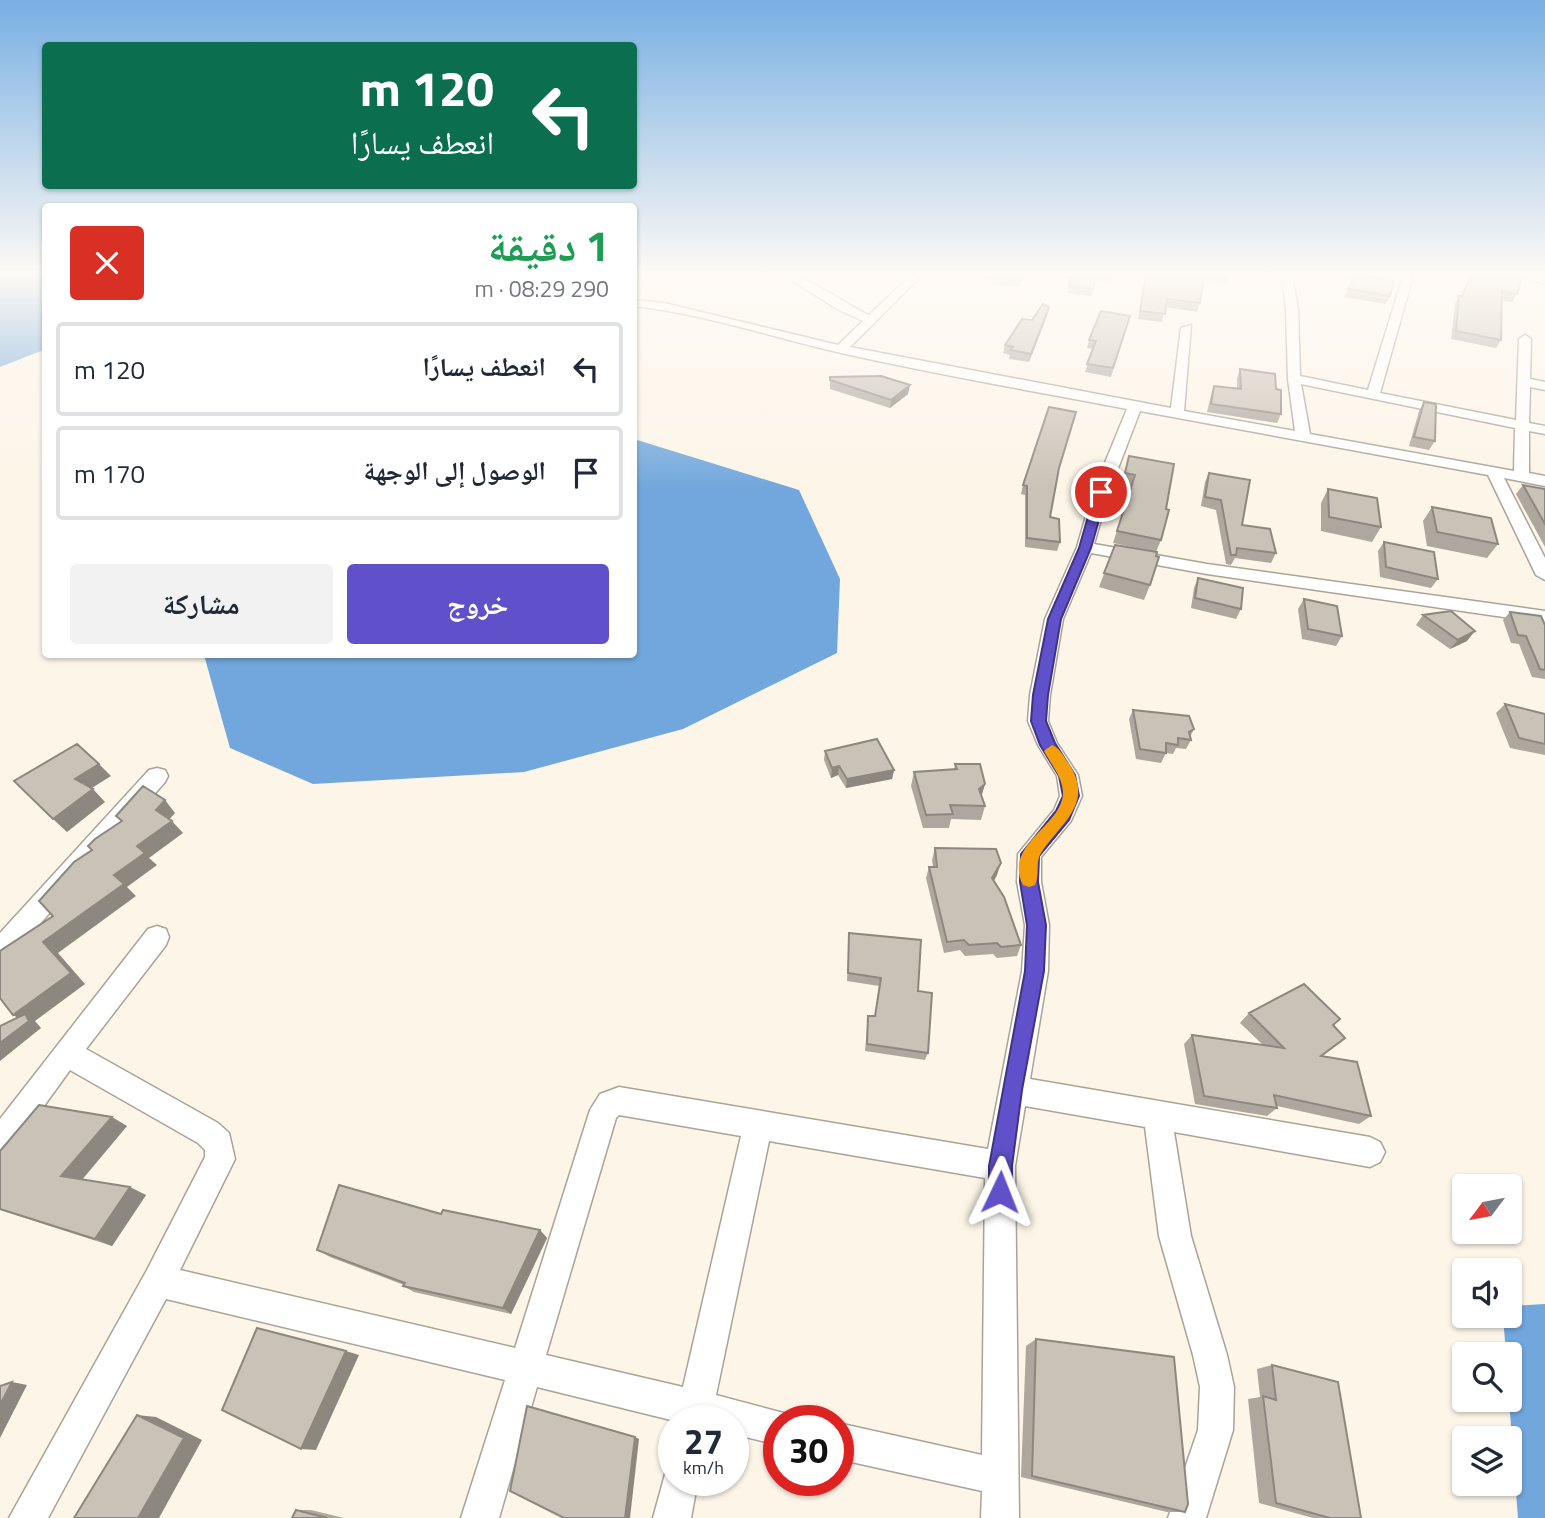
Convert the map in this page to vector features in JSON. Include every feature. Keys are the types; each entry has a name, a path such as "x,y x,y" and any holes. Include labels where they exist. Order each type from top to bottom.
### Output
{"street":[{"path":"832,347 1177,414 1545,481"},
{"path":"1177,414 1185,347"},
{"path":"1293,347 1294,379 1303,436"},
{"path":"1373,394 1387,347"},
{"path":"1521,477 1525,347"},
{"path":"1294,379 1545,430"},
{"path":"1523,381 1545,386"},
{"path":"1000,1518 1000,1166 1035,971 1037,925 1029,882 1030,854 1063,815 1071,796 1067,775 1048,745 1038,721 1040,695 1054,619 1085,548 1101,492 1135,406"},
{"path":"1494,472 1545,575"},
{"path":"1085,548 1207,569 1545,617"},
{"path":"0,951 157,776"},
{"path":"0,1143 65,1053 157,937"},
{"path":"28,1518 158,1281 220,1159 219,1143 208,1133 65,1053"},
{"path":"1012,1090 1370,1152"},
{"path":"480,1518 604,1110 610,1104 619,1101 1000,1166"},
{"path":"1158,1116 1162,1166 1171,1217 1185,1276 1212,1352 1219,1407 1202,1478 1188,1518"},
{"path":"696,1405 758,1126"},
{"path":"158,1281 525,1368 658,1405"},
{"path":"854,1444 999,1477"},
{"path":"672,1518 677,1496"}],"water":[{"path":"0,347 42,347 42,351 0,367"},
{"path":"637,440 799,490 840,579 837,653 683,729 524,772 313,784 230,748 205,658 637,658"},
{"path":"1545,1304 1545,1518 1518,1518 1516,1496 1522,1496 1522,1426 1511,1426 1510,1412 1522,1412 1522,1342 1505,1342 1504,1328 1522,1328 1522,1305"}],"building":[{"path":"1013,347 1034,347 1031,354 1011,350"},
{"path":"1094,347 1120,347 1113,368 1087,364"},
{"path":"1240,369 1275,374 1276,389 1281,390 1281,414 1211,404 1214,386 1241,389"},
{"path":"881,376 910,385 891,400 830,380 830,377"},
{"path":"1424,402 1436,404 1435,441 1414,437"},
{"path":"1049,407 1076,412 1059,468 1050,517 1059,519 1060,542 1027,538 1027,486 1023,485"},
{"path":"1129,456 1174,464 1166,509 1169,510 1161,540 1117,531 1135,475 1125,473"},
{"path":"1209,473 1250,480 1242,525 1270,529 1276,553 1237,548 1236,555 1231,555 1221,500 1205,497"},
{"path":"1523,485 1545,489 1545,524"},
{"path":"1328,489 1377,498 1381,527 1329,517"},
{"path":"1432,507 1491,518 1498,544 1437,532"},
{"path":"1384,542 1434,552 1438,579 1386,567"},
{"path":"1115,545 1157,552 1156,556 1159,557 1150,585 1104,573"},
{"path":"1198,578 1243,588 1241,609 1195,598"},
{"path":"1304,599 1337,606 1342,636 1308,629"},
{"path":"1451,611 1475,631 1458,640 1423,615"},
{"path":"1510,612 1541,616 1545,625 1545,670 1540,669 1526,636 1518,635"},
{"path":"1505,704 1545,714 1545,744 1519,738"},
{"path":"1133,710 1189,716 1194,729 1189,732 1191,740 1178,738 1178,745 1166,743 1166,753 1140,749"},
{"path":"877,739 894,770 847,779 839,766 832,768 825,751"},
{"path":"77,744 99,764 75,779 93,789 53,819 14,781"},
{"path":"955,764 980,764 985,784 979,789 985,806 950,805 953,814 926,815 914,772 957,769"},
{"path":"143,786 165,800 156,810 172,821 137,846 145,853 114,875 124,884 43,942 71,973 13,1015 0,998 0,951 53,916 39,901 74,862 92,850 88,846 95,839 122,821 116,816"},
{"path":"935,848 996,849 1001,863 992,878 1004,897 1021,945 1001,947 997,943 969,945 964,940 947,942 929,867 937,867"},
{"path":"849,933 921,940 918,991 932,993 928,1053 867,1044 868,1016 875,1016 881,978 848,973"},
{"path":"1304,984 1340,1019 1333,1025 1345,1038 1321,1056 1357,1062 1371,1116 1274,1095 1277,1108 1204,1096 1192,1035 1284,1048 1249,1013"},
{"path":"25,1014 29,1021 0,1043 0,1026"},
{"path":"39,1105 112,1117 61,1176 130,1187 95,1239 0,1209 0,1151"},
{"path":"339,1185 441,1214 443,1210 540,1230 503,1308 403,1286 405,1283 317,1250"},
{"path":"257,1328 346,1351 301,1449 222,1410"},
{"path":"1036,1339 1174,1357 1188,1504 1185,1512 1032,1476"},
{"path":"1272,1365 1338,1382 1361,1518 1330,1518 1276,1503 1263,1396 1276,1400"},
{"path":"12,1382 0,1405 0,1386"},
{"path":"527,1406 635,1437 625,1518 564,1518 510,1491"},
{"path":"137,1415 184,1438 138,1518 74,1518"},
{"path":"296,1510 327,1518 292,1518"}],"slow traffic":[{"path":"1029,879 1030,854 1063,815 1071,796 1067,775 1052,751"}],"route":[{"path":"1000,1192 1000,1166 1012,1090 1035,971 1037,925 1029,882 1030,854 1063,815 1071,796 1067,775 1048,745 1038,721 1040,695 1054,619 1085,548 1101,492"}]}
